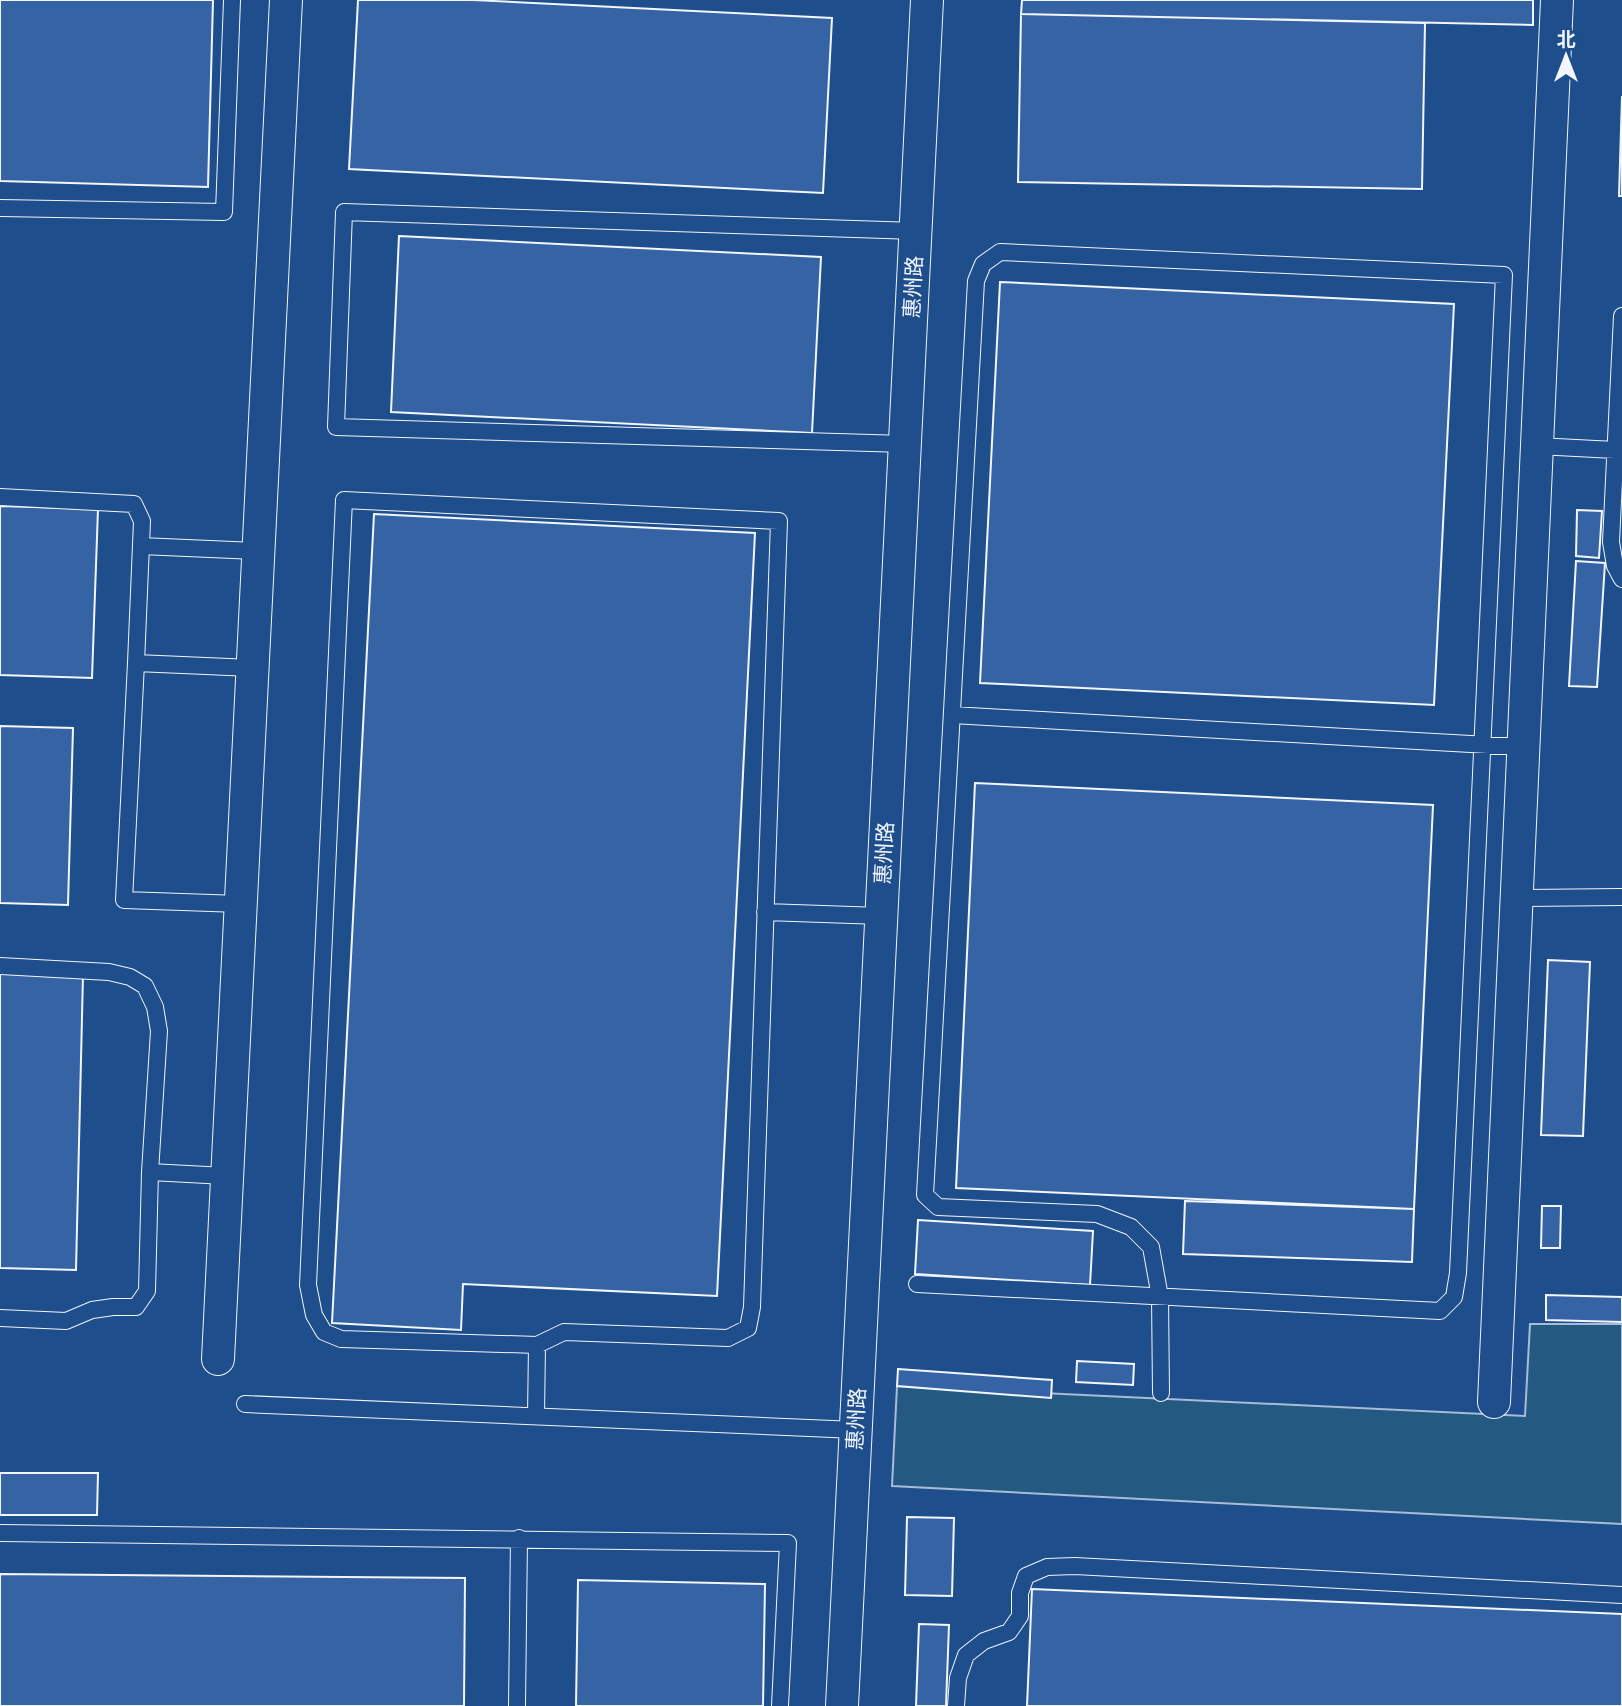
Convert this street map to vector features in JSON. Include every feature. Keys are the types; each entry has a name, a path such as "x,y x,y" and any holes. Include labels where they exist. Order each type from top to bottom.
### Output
{"street":[{"path":"218,1359 286,0"},
{"name":"惠州路","path":"842,1706 927,0"},
{"path":"1494,1402 1557,0"}],"lane":[{"path":"0,208 224,212 232,0"},
{"path":"905,444 336,427 344,212 916,231"},
{"path":"917,1284 1160,1297 1440,1311 1454,1297 1458,1273 1504,275 1000,253 983,264 976,281 925,1195 938,1207 1097,1214 1131,1227 1151,1247 1160,1297 1161,1393"},
{"path":"1622,316 1611,542 1615,566 1622,579"},
{"path":"1537,446 1615,450"},
{"path":"0,497 134,504 142,521 124,900 240,904"},
{"path":"344,500 779,522 752,1307 748,1328 728,1338 564,1332 537,1345 341,1339 324,1332 314,1315 308,1285 344,500"},
{"path":"141,546 258,551"},
{"path":"136,663 252,668"},
{"path":"952,715 1524,747"},
{"path":"1517,898 1622,897"},
{"path":"765,912 881,916"},
{"path":"0,966 109,972 130,977 145,986 155,1007 159,1031 150,1172 148,1291 136,1307 92,1310 66,1321 0,1318"},
{"path":"150,1172 226,1176"},
{"path":"536,1416 537,1345"},
{"path":"245,1404 856,1430"},
{"path":"0,1533 788,1543 780,1706"},
{"path":"517,1706 519,1538"},
{"path":"956,1706 958,1678 965,1656 984,1641 1009,1632 1020,1616 1020,1593 1026,1576 1047,1567 1075,1566 1622,1595"}],"shaded area":[{"path":"1530,1324 1622,1324 1622,1524 892,1486 897,1386 1525,1416"}],"building":[{"path":"0,0 213,0 208,187 0,181"},
{"path":"358,0 473,0 832,18 823,193 349,169"},
{"path":"1022,0 1533,0 1533,25 1021,14"},
{"path":"1021,14 1425,23 1422,189 1018,182"},
{"path":"1622,96 1622,196 1619,196"},
{"path":"399,236 821,257 812,433 391,412"},
{"path":"1000,282 1454,304 1434,705 980,683"},
{"path":"0,506 98,509 92,678 0,675"},
{"path":"1577,510 1602,511 1599,558 1576,556"},
{"path":"374,514 755,533 717,1296 463,1284 461,1330 332,1323"},
{"path":"1576,561 1605,563 1597,687 1569,686"},
{"path":"0,726 73,728 68,905 0,903"},
{"path":"975,783 1433,805 1414,1209 956,1188"},
{"path":"1548,960 1590,962 1583,1136 1541,1135"},
{"path":"0,973 83,975 76,1270 0,1268"},
{"path":"1185,1201 1414,1209 1412,1262 1183,1254"},
{"path":"1542,1206 1561,1206 1560,1248 1541,1248"},
{"path":"918,1220 1093,1231 1090,1285 915,1274"},
{"path":"1546,1295 1622,1297 1622,1322 1546,1320"},
{"path":"1077,1361 1134,1364 1133,1385 1076,1382"},
{"path":"898,1369 1052,1380 1051,1398 897,1386"},
{"path":"0,1473 98,1473 97,1515 0,1515"},
{"path":"907,1517 954,1518 952,1596 905,1595"},
{"path":"0,1574 465,1578 464,1706 0,1706"},
{"path":"578,1580 765,1584 763,1706 576,1706"},
{"path":"1032,1589 1622,1614 1622,1706 1027,1706"},
{"path":"919,1624 949,1625 946,1706 916,1706"}]}
